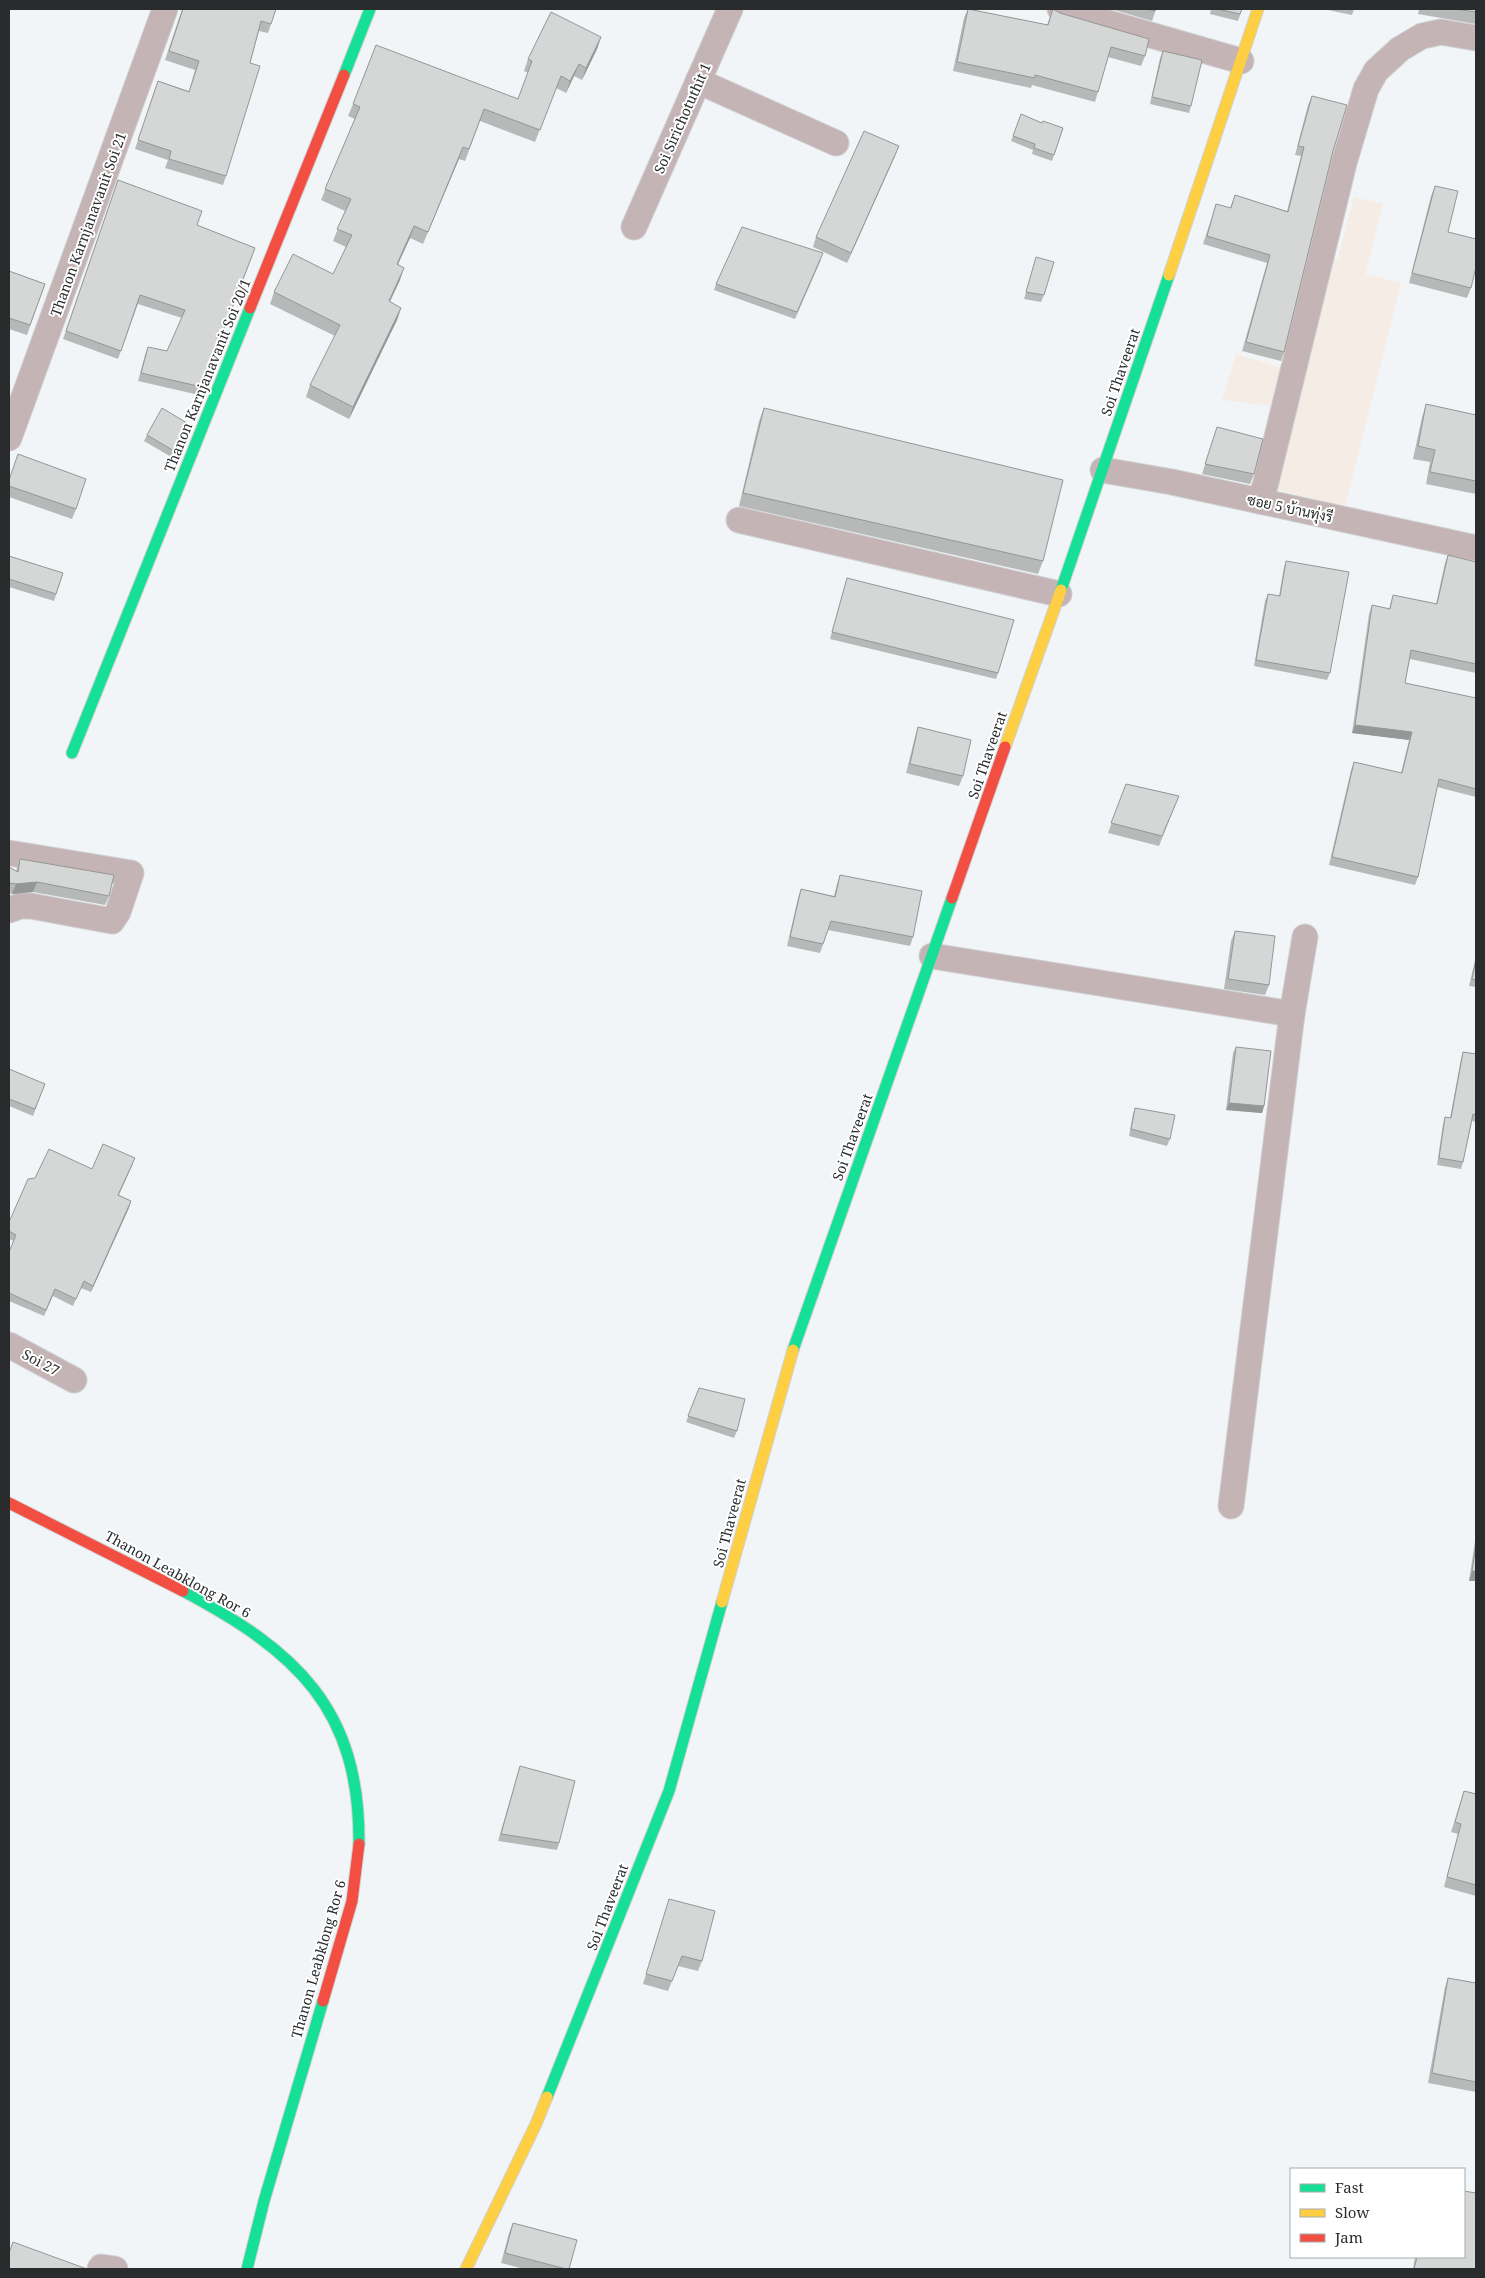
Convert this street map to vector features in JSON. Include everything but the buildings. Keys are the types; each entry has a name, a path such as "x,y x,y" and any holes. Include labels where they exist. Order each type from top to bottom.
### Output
{"street":[{"name":"Thanon Karnjanavanit Soi 21","path":"9,438 165,9"},
{"name":"Thanon Karnjanavanit Soi 20/1","path":"72,752 370,9"},
{"name":"Soi Sirichotuthit 1","path":"634,226 730,9"},
{"path":"1060,9 1241,61"},
{"name":"Soi Thaveerat","path":"466,2269 536,2124 669,1791 794,1345 1103,470 1258,9"},
{"path":"1259,501 1265,486 1344,163 1366,89 1376,71 1400,49 1422,36 1441,32 1476,38"},
{"path":"698,81 836,143"},
{"name":"ซอย 5 บ้านทุ่งรี","path":"1103,470 1259,501 1476,548"},
{"path":"739,520 1059,594"},
{"path":"9,853 131,873 118,912 112,921 31,906 20,906 9,910"},
{"path":"1231,1506 1292,1014 1305,937"},
{"path":"932,956 1292,1014"},
{"name":"Soi 27","path":"9,1345 74,1380"},
{"name":"Thanon Leabklong Ror 6","path":"9,1503 193,1596 260,1637 291,1662 319,1693 335,1721 350,1760 358,1801 358,1843 355,1883 264,2201 247,2269"},
{"path":"100,2269 101,2267 115,2269"}],"shaded area":[{"path":"1354,197 1383,204 1366,274 1401,283 1345,507 1270,488 1327,259 1338,258"},
{"path":"1236,354 1283,368 1273,406 1222,400"}],"traffic: fast":[{"path":"344,75 370,9"},
{"path":"1061,590 1169,275"},
{"path":"72,753 250,308"},
{"path":"793,1350 952,898"},
{"path":"183,1591 258,1637 289,1662 314,1689 334,1720 348,1756 356,1797 359,1844"},
{"path":"547,2097 669,1791 722,1602"},
{"path":"247,2269 264,2201 323,2001"}],"traffic: slow":[{"path":"1169,275 1258,9"},
{"path":"1005,747 1061,590"},
{"path":"722,1602 793,1350"},
{"path":"466,2269 536,2124 547,2097"}],"traffic: jam":[{"path":"250,308 344,75"},
{"path":"952,898 1005,747"},
{"path":"9,1503 183,1591"},
{"path":"323,2001 352,1901 359,1844"}]}
